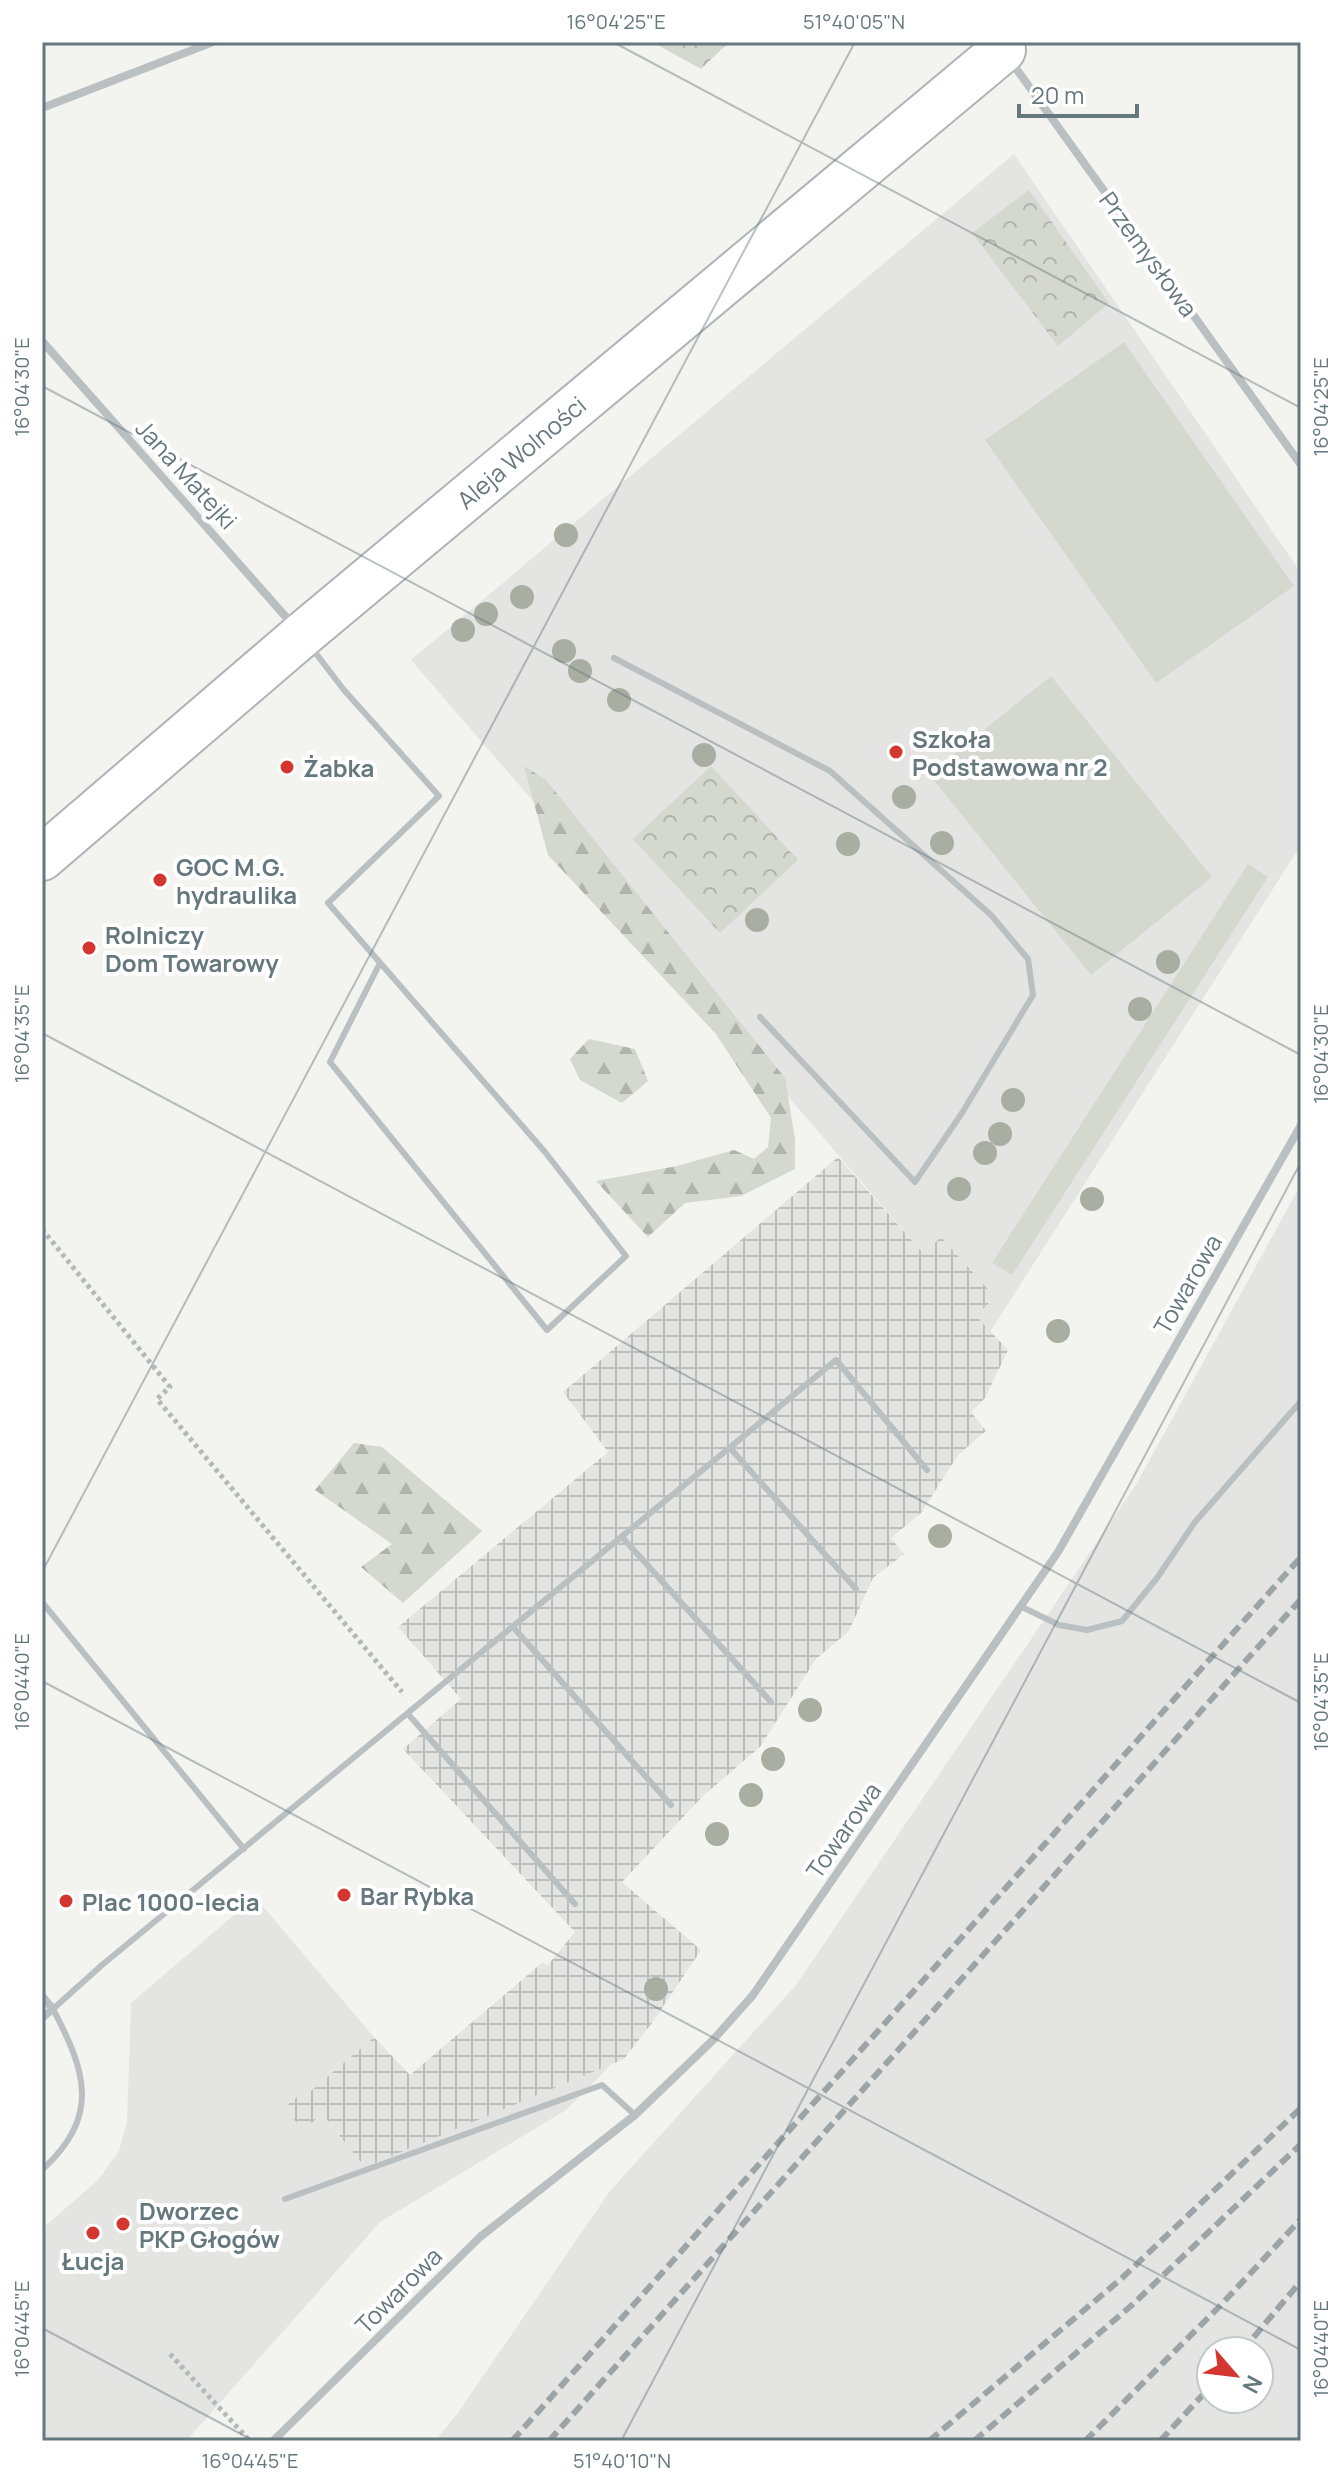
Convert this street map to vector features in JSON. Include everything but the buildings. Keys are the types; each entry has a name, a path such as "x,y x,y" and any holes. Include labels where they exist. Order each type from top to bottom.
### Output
{"street":[{"path":"42,108 213,42"},
{"name":"Przemysłowa","path":"1004,45 1301,465"},
{"name":"Aleja Wolności","path":"42,858 302,635 1004,45"},
{"name":"Jana Matejki","path":"42,341 302,635"},
{"name":"Towarowa","path":"273,2441 480,2237 635,2115 713,2040 753,1995 1058,1552 1301,1125"},
{"path":"42,1996 53,2009 42,2018"}],"lane":[{"path":"302,635 344,690 439,796 328,903 545,1152 626,1256 547,1330 330,1062 380,963"},
{"path":"614,658 830,771 991,915 1028,959 1033,995 962,1113 915,1182 760,1017"},
{"path":"42,2170 71,2138 84,2104 73,2049 53,2009 836,1360 927,1470"},
{"path":"1022,1607 1059,1625 1087,1630 1122,1621 1157,1578 1195,1522 1301,1401"},
{"path":"730,1448 856,1589"},
{"path":"622,1537 771,1702"},
{"path":"42,1602 244,1849"},
{"path":"513,1627 671,1805"},
{"path":"408,1714 575,1904"},
{"path":"285,2199 602,2085 635,2115"}],"path":[{"path":"42,1229 170,1387 157,1399 414,1708"},
{"path":"170,2354 250,2441"}],"shaded area":[{"name":"Szkoła Podstawowa nr 2","path":"1014,154 1301,573 1301,845 990,1332 975,1315 994,1297 941,1237 923,1253 411,660"},
{"path":"838,1157 923,1253 941,1237 995,1297 976,1316 1008,1350 985,1398 971,1412 986,1431 958,1455 921,1513 891,1538 904,1554 873,1578 849,1631 816,1659 760,1747 702,1797 622,1882 701,1950 624,2059 365,2167 322,2114 303,2130 284,2108 303,2092 306,2095 374,2037 410,2075 543,1962 547,1966 575,1932 403,1749 461,1699 398,1627 608,1452 563,1392"},
{"path":"1301,1184 1301,2441 435,2441 457,2414 610,2191 796,1985 1137,1483"},
{"path":"255,1897 374,2037 306,2095 303,2092 365,2166 612,2064 566,2110 380,2222 186,2441 42,2441 42,2229 98,2180 119,2151 127,2122 131,2003"}],"green space":[{"path":"652,42 729,42 701,69"},
{"path":"1029,190 1109,303 1058,346 972,233"},
{"path":"1124,342 1294,586 1156,683 985,440"},
{"path":"1051,676 1212,877 1091,975 929,774"},
{"path":"524,766 546,780 785,1078 795,1139 795,1169 741,1196 685,1203 648,1237 596,1181 677,1166 734,1150 754,1159 768,1147 771,1118 716,1034 548,855"},
{"path":"711,766 798,860 720,933 633,839"},
{"path":"1248,864 1268,877 1012,1275 992,1263"},
{"path":"589,1039 635,1049 648,1081 622,1103 580,1080 570,1059"},
{"path":"354,1443 382,1447 482,1531 403,1603 361,1567 392,1544 315,1490"}],"railway":[{"path":"512,2441 1301,1557"},
{"path":"549,2441 1301,1599"},
{"path":"929,2441 1121,2279 1301,2108"},
{"path":"974,2441 1132,2305 1301,2144"},
{"path":"1085,2441 1220,2306 1301,2219"},
{"path":"1255,2335 1301,2281"},
{"path":"1160,2441 1195,2403"}],"place":[{"name":"Szkoła Podstawowa nr 2","path":"896,752"},
{"name":"Żabka","path":"287,767"},
{"name":"GOC M.G. hydraulika","path":"160,880"},
{"name":"Rolniczy Dom Towarowy","path":"89,948"},
{"name":"Bar Rybka","path":"344,1895"},
{"name":"Plac 1000-lecia","path":"66,1901"},
{"name":"Dworzec PKP Głogów","path":"123,2224"},
{"name":"Łucja","path":"93,2233"}]}
